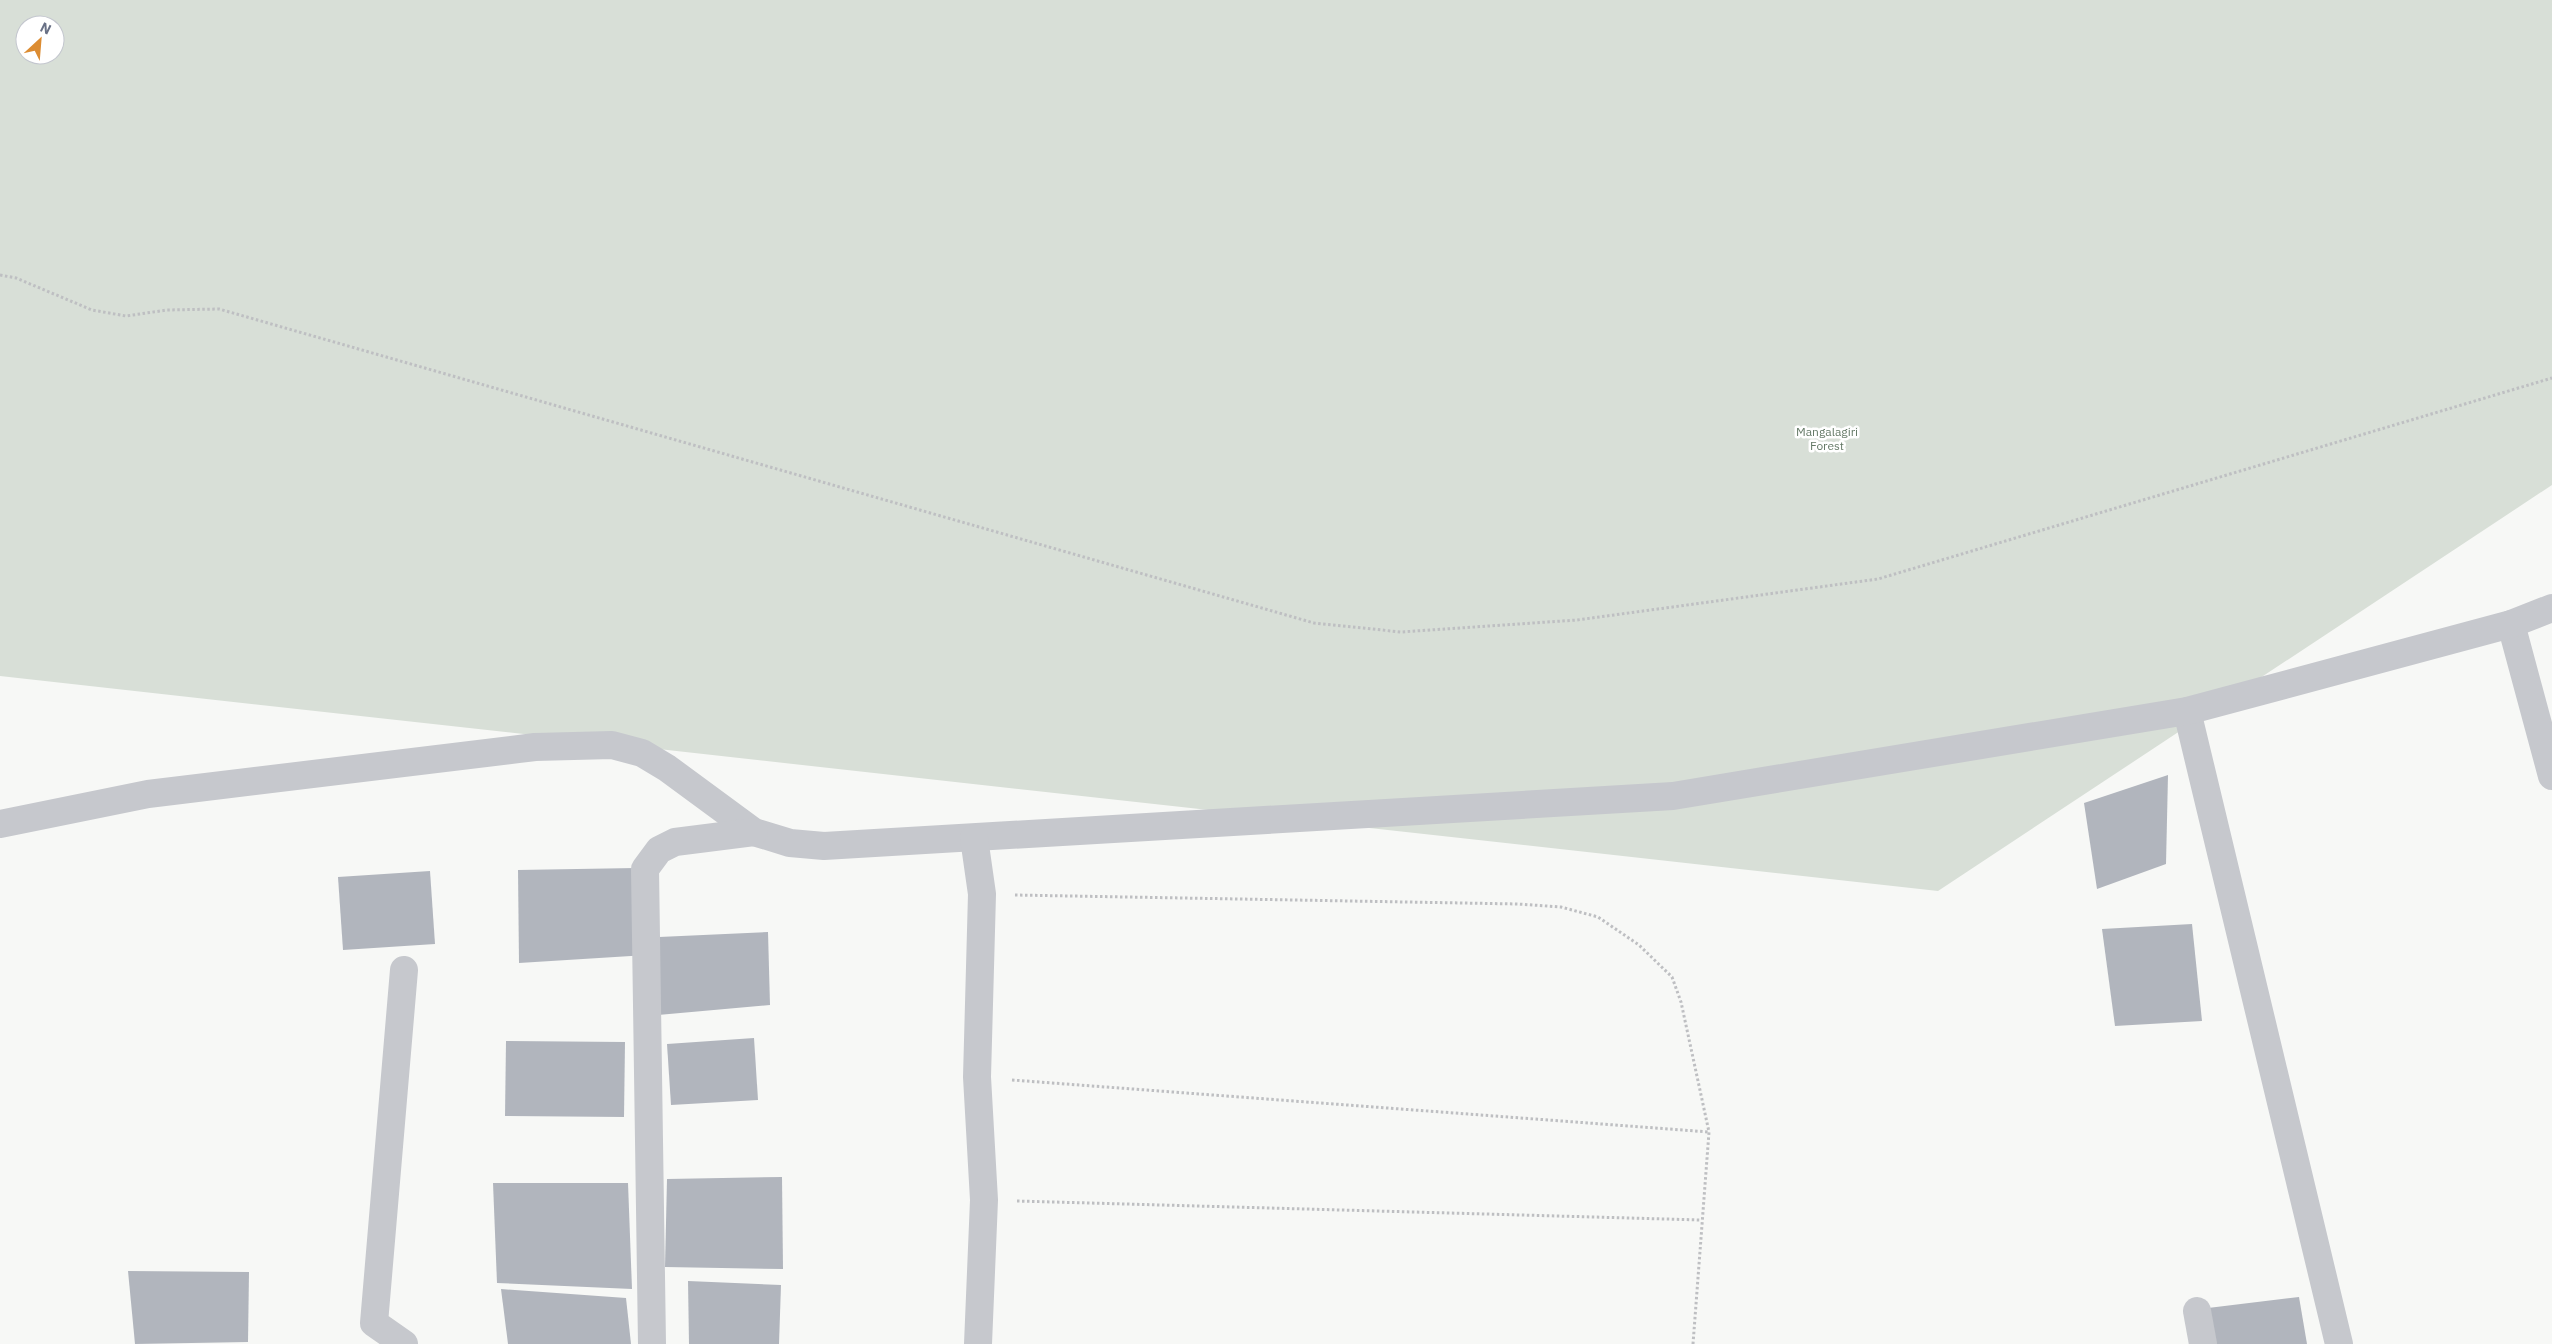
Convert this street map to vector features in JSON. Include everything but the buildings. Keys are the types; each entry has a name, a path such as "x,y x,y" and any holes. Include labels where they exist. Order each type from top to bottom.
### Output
{"street":[{"path":"0,824 148,794 535,747 612,745 642,753 667,768 754,832 790,843 824,846 1673,796 2186,711 2511,624 2552,608"},
{"path":"2511,624 2552,776"},
{"path":"2186,711 2339,1344"},
{"path":"652,1344 645,869 659,850 675,842 754,832"},
{"path":"974,838 982,894 977,1077 984,1200 978,1344"},
{"path":"404,970 374,1323 404,1344"},
{"path":"2197,1311 2203,1344"}],"path":[{"path":"0,275 16,278 92,310 126,316 168,310 219,309 1314,623 1401,632 1577,620 1878,578 2552,378"},
{"path":"982,894 1518,904 1561,907 1598,917 1639,945 1672,977 1681,1002 1709,1132 1693,1344"},
{"path":"977,1077 1709,1132"},
{"path":"984,1200 1701,1220"}],"green space":[{"name":"Mangalagiri Forest","path":"0,0 2552,0 2552,485 1938,891 0,676"}]}
